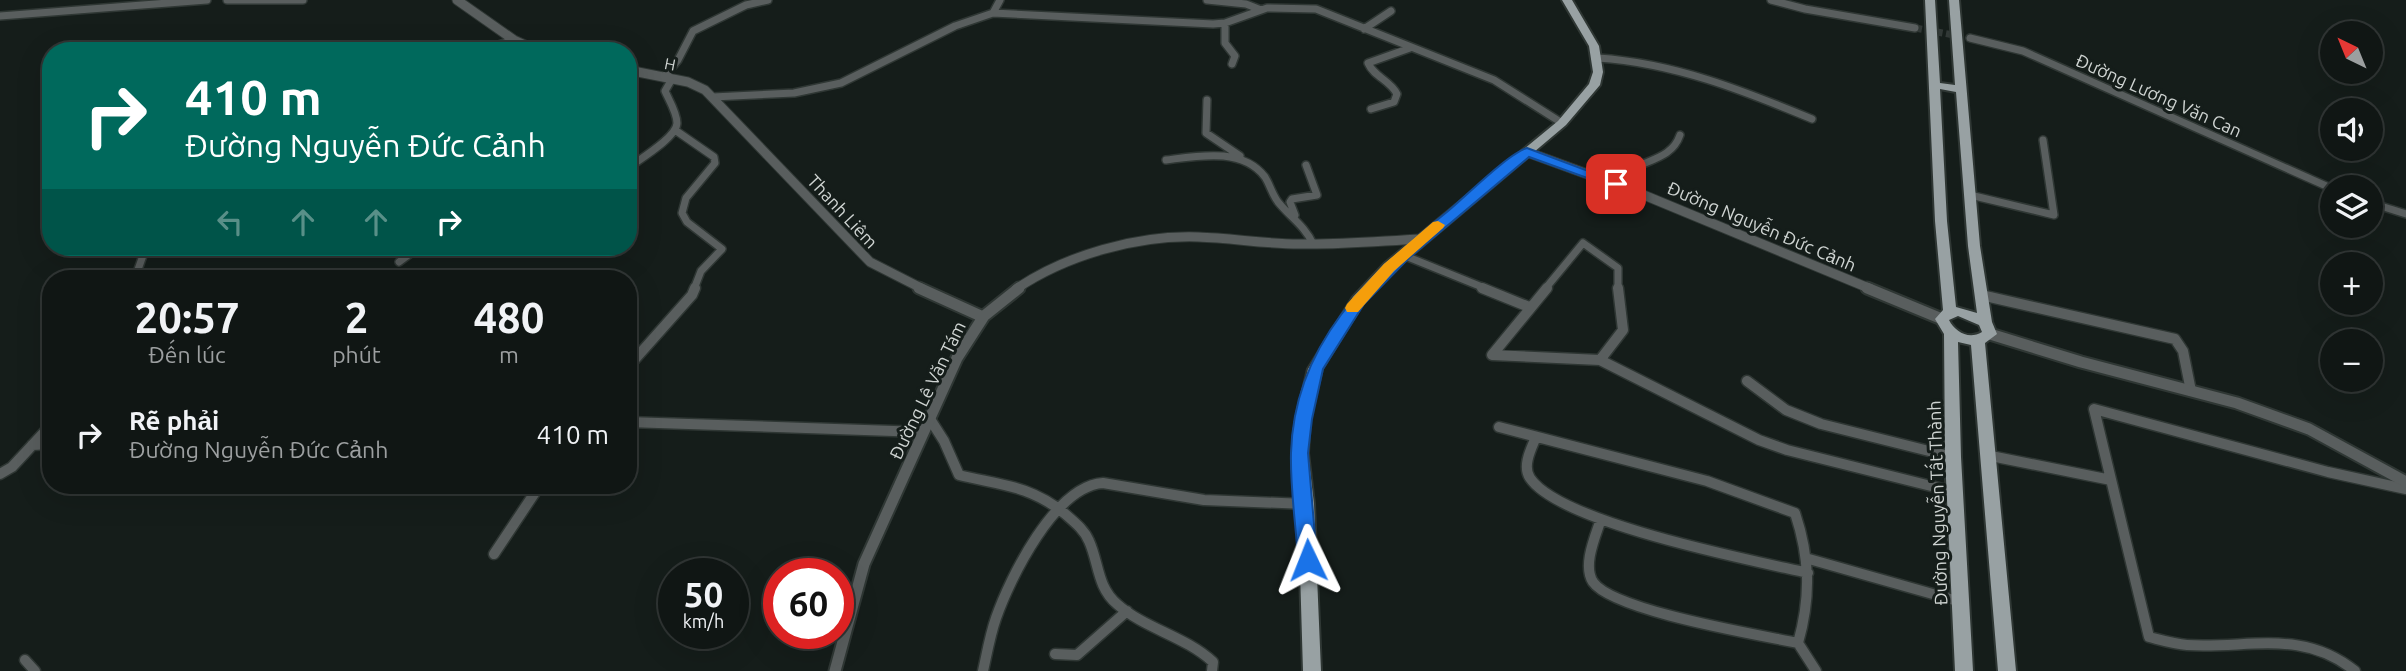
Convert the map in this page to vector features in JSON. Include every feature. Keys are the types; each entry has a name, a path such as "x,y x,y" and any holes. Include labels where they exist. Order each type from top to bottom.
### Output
{"main road":[{"path":"1312,671 1306,504 1300,453 1303,419 1315,369 1358,300 1421,239 1562,123 1594,85 1598,58 1586,29 1567,0"},
{"name":"Đường Nguyễn Tất Thành","path":"1930,0 1964,671"},
{"path":"1954,0 1984,333 1986,454 2007,671"},
{"path":"1933,85 1961,89"},
{"path":"1948,321 1968,313 1984,333"},
{"path":"1948,321 1984,333"}],"street":[{"path":"0,16 207,0"},
{"path":"227,0 303,0"},
{"path":"457,0 518,42"},
{"path":"637,161 675,131 677,119 665,92 668,78 693,31 746,5 768,0"},
{"path":"993,13 1000,0"},
{"path":"1207,0 1247,2 1261,10"},
{"path":"1771,0 1805,9 1915,28"},
{"path":"709,94 831,86 900,57 964,22 993,13 1225,23 1261,10 1309,4 1409,48 1494,79 1562,123"},
{"path":"1364,29 1391,11"},
{"path":"1225,23 1225,43 1235,56 1232,64"},
{"name":"Đường Lương Văn Can","path":"1970,38 2023,51 2320,183"},
{"path":"508,42 514,40"},
{"path":"1371,109 1394,102 1397,94 1392,82 1371,71 1368,63 1409,48"},
{"path":"1598,58 1658,64 1766,100 1812,119"},
{"name":"H","path":"637,72 688,82 709,94"},
{"name":"Thanh Liêm","path":"709,94 870,262 889,274 983,317"},
{"path":"1207,100 1206,133 1262,174 1279,203 1304,225 1313,244"},
{"path":"637,354 692,295 701,271 722,249 687,222 682,214 686,198 715,163 715,157 675,131"},
{"path":"1616,184 1628,170 1673,151 1679,144 1680,135"},
{"path":"1970,195 2054,215 2043,140"},
{"name":"Đường Nguyễn Đức Cảnh","path":"1527,152 1616,184 1948,321"},
{"path":"1166,160 1216,155 1236,158 1249,164"},
{"path":"1296,217 1290,202 1292,199 1317,195 1306,165"},
{"path":"2383,206 2406,214"},
{"name":"Đường Lê Văn Tám","path":"835,671 850,607 865,562 929,418 983,317 1020,287 1066,264 1119,247 1170,238 1313,244 1421,239"},
{"path":"1600,360 1623,330 1618,301 1618,268 1583,243 1529,306 1492,355 1600,360 1759,440 1955,492"},
{"path":"1403,255 1529,306"},
{"path":"399,262 407,256"},
{"path":"1981,295 2175,339 2183,351 2191,391"},
{"path":"1984,333 2237,403 2301,426 2406,482"},
{"path":"1747,381 1786,410 1821,424 1953,457"},
{"path":"2355,671 2346,661 2322,648 2269,643 2185,645 2149,637 2094,408 2328,472 2406,489"},
{"path":"929,418 944,441 959,475 1022,488 1059,510 1089,540 1097,576 1115,602 1199,649 1213,662 1212,671"},
{"path":"637,422 923,432"},
{"path":"1499,426 1707,481 1795,513 1809,559 1808,611 1798,643"},
{"path":"0,474 12,467 42,434"},
{"path":"1536,436 1526,464 1535,486 1552,497 1648,536 1808,573"},
{"path":"32,445 42,444"},
{"path":"1986,454 2111,480"},
{"path":"983,671 997,614 1006,595 1059,510 1075,493 1098,483 1205,500 1306,504"},
{"path":"495,554 534,494"},
{"path":"1601,519 1590,570 1593,582 1602,591 1637,604 1741,633 1798,643 1816,671"},
{"path":"1809,559 1961,603"},
{"path":"1055,654 1077,655 1127,611"},
{"path":"24,660 35,671"}],"tunnel":[{"path":"1915,28 1970,38"}],"slow traffic":[{"path":"1353,308 1389,267 1438,225"}],"route":[{"path":"1308,560 1306,504 1300,453 1303,419 1315,369 1326,347 1358,300 1389,267 1527,152 1616,184"}]}
